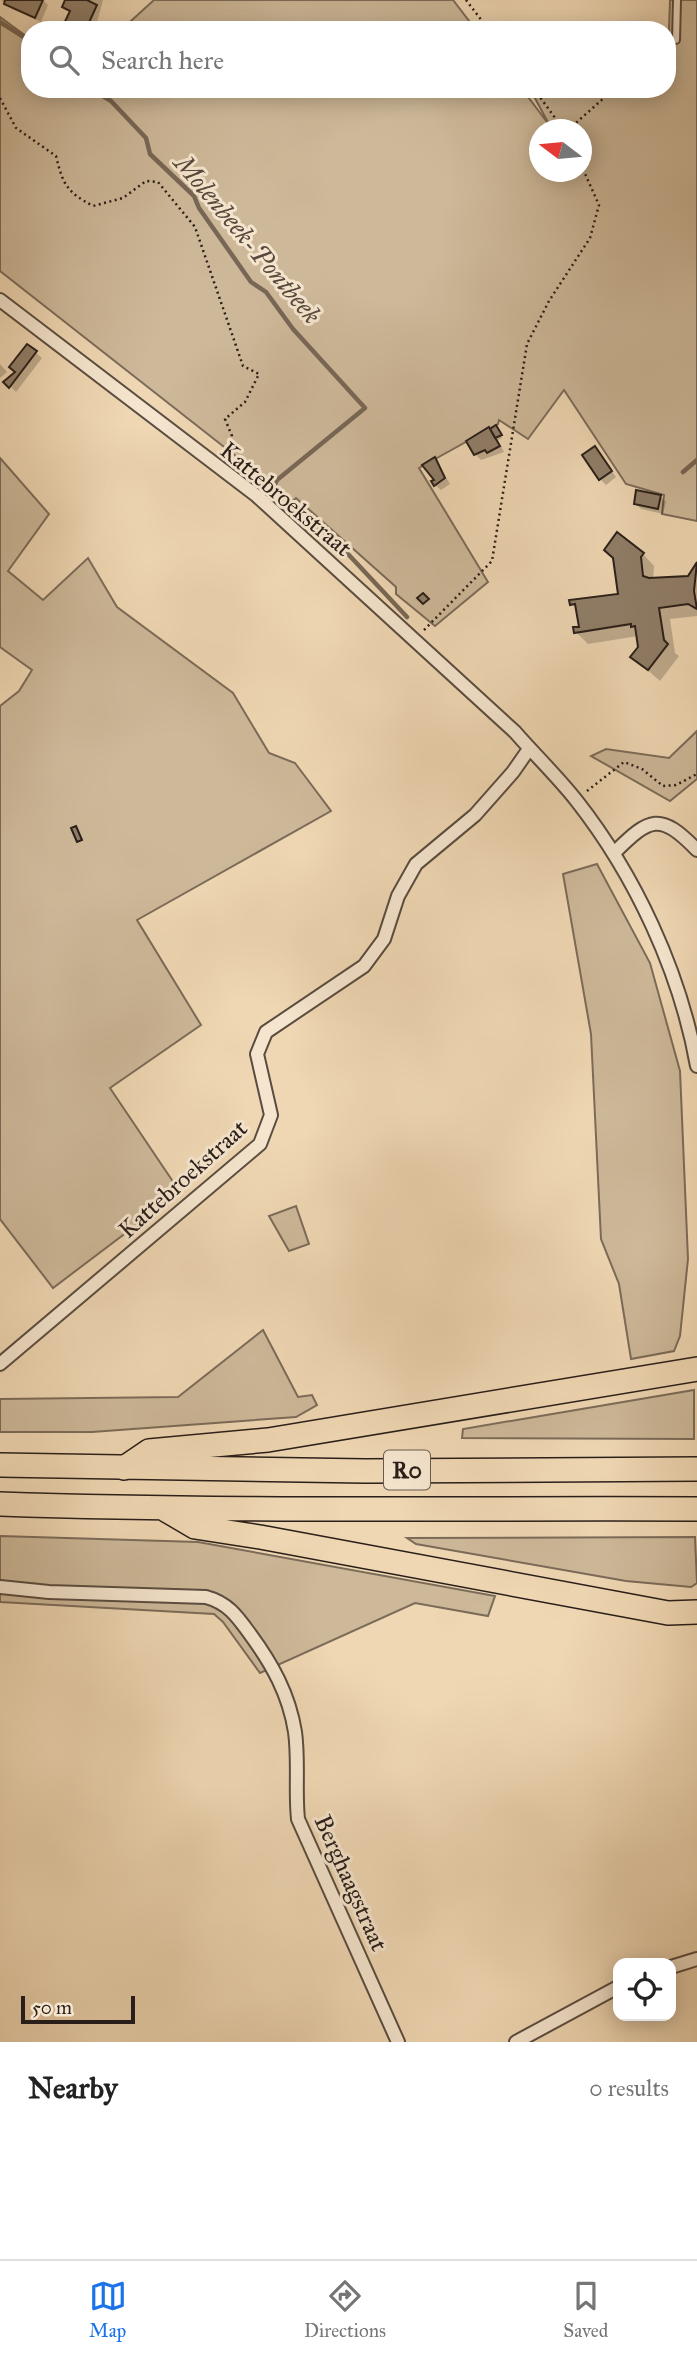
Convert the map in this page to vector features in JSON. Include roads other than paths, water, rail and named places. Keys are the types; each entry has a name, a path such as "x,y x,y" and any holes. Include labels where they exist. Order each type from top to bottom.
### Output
{"highway":[{"path":"124,1468 149,1451 268,1440 697,1369"},
{"name":"R0","path":"0,1465 124,1468 693,1469"},
{"name":"R0","path":"0,1504 166,1510 694,1509"},
{"path":"166,1510 195,1527 260,1536 668,1613 697,1612"}],"street":[{"name":"Kattebroekstraat","path":"0,300 257,496 529,748 576,800 614,853 658,940 683,1009 697,1066"},
{"name":"Kattebroekstraat","path":"0,1364 260,1144 271,1115 257,1054 266,1032 364,967 384,939 398,896 416,864 475,815 513,772 529,748"},
{"path":"614,853 641,829 660,822 672,826 697,850"},
{"name":"Berghaagstraat","path":"0,1587 49,1592 206,1597 221,1601 233,1611 273,1666 286,1697 295,1734 294,1787 298,1819 398,2042"},
{"path":"676,1966 697,1959"},
{"path":"516,2042 613,1990"}],"lane":[{"path":"676,40 677,0"}],"waterway":[{"name":"Molenbeek-Pontbeek","path":"0,22 21,35"},
{"name":"Molenbeek-Pontbeek","path":"106,98 146,138 150,154 194,196 199,208 251,282 266,292 293,329 365,408 277,480 273,488 348,554 407,617"},
{"path":"683,472 697,460"}]}
